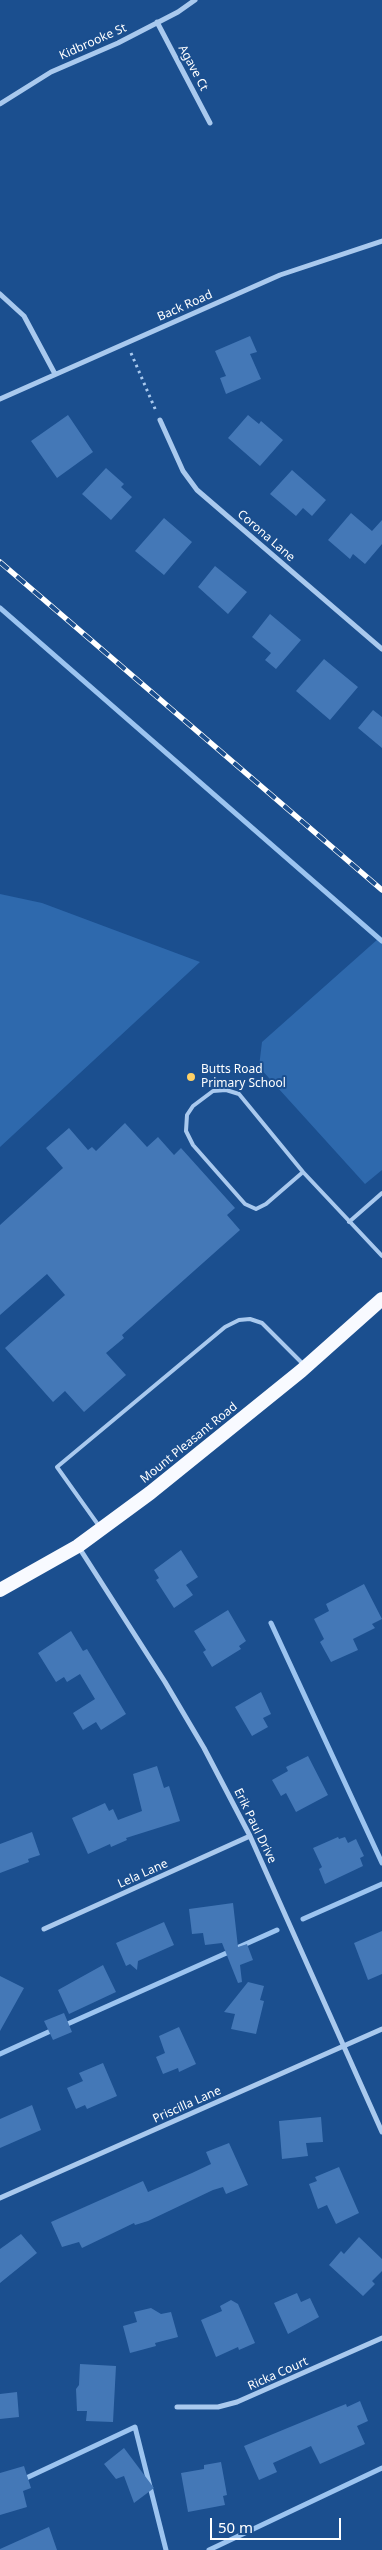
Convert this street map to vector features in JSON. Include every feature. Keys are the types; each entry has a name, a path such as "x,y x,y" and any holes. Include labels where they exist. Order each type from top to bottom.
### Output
{"highway":[{"name":"Mount Pleasant Road","path":"0,1590 78,1546 150,1494 305,1367 382,1299"}],"street":[{"name":"Kidbrooke St","path":"0,104 51,72 118,43 195,0"},
{"name":"Agave Ct","path":"157,22 210,124"},
{"name":"Back Road","path":"0,399 280,275 382,241"},
{"path":"0,294 24,316 54,374"},
{"name":"Corona Lane","path":"160,420 183,471 197,490 382,649"},
{"name":"Erik Paul Drive","path":"78,1546 170,1690 204,1748 250,1836 382,2132"},
{"name":"Lela Lane","path":"44,1929 250,1836"},
{"name":"Priscilla Lane","path":"0,2198 382,2029"},
{"name":"Ricka Court","path":"177,2407 218,2407 237,2402 382,2338"}],"lane":[{"path":"303,1172 266,1204 256,1209 245,1204 193,1144 186,1130 187,1115 193,1106 212,1091 226,1090 239,1094 303,1172 382,1256"},
{"path":"349,1222 382,1193"},
{"path":"102,1530 57,1468 225,1327 239,1320 250,1319 262,1323 305,1367"}],"path":[{"path":"126,343 160,420"}],"shaded area":[{"path":"0,894 42,903 200,962 0,1147"},
{"path":"378,939 382,942 382,1170 365,1184 259,1067 262,1042"}],"building":[{"path":"250,336 257,352 250,354 261,379 226,394 220,378 226,376 215,351"},
{"path":"68,415 93,452 57,478 31,441"},
{"path":"248,415 259,424 261,421 283,440 260,466 228,438"},
{"path":"106,468 124,484 121,487 132,497 111,520 82,494"},
{"path":"292,470 326,500 312,516 303,508 296,516 270,494"},
{"path":"351,513 372,531 382,520 382,544 365,564 353,554 350,559 328,540"},
{"path":"164,518 192,542 164,575 135,551"},
{"path":"215,566 247,592 228,614 198,587"},
{"path":"270,614 301,640 276,669 265,660 271,653 252,637"},
{"path":"324,659 358,687 330,720 296,691"},
{"path":"373,710 382,717 382,748 358,728"},
{"path":"125,1123 147,1147 158,1137 174,1155 181,1148 235,1208 227,1215 240,1230 122,1335 124,1338 106,1353 126,1375 84,1412 65,1391 53,1402 5,1348 65,1295 47,1274 0,1315 0,1225 63,1168 46,1148 69,1128 88,1150 92,1147 96,1151"},
{"path":"181,1550 198,1577 186,1585 193,1595 174,1608 156,1580 159,1578 154,1570"},
{"path":"364,1584 382,1619 372,1624 375,1628 353,1639 358,1650 331,1662 320,1642 324,1639 314,1619 329,1611 326,1604"},
{"path":"228,1610 246,1641 239,1646 241,1649 212,1667 203,1652 206,1650 194,1631"},
{"path":"71,1631 83,1651 87,1649 126,1714 101,1730 96,1722 83,1730 73,1713 95,1699 80,1674 67,1682 64,1677 56,1682 38,1653"},
{"path":"261,1692 271,1714 263,1718 268,1727 252,1736 235,1707"},
{"path":"308,1756 328,1795 296,1812 286,1793 281,1796 272,1780 288,1771 286,1767"},
{"path":"157,1766 164,1788 169,1786 180,1821 126,1838 127,1840 111,1847 110,1844 88,1854 72,1818 105,1803 109,1811 113,1809 118,1820 142,1811 133,1774"},
{"path":"32,1832 40,1855 28,1859 29,1862 0,1873 0,1844"},
{"path":"338,1837 339,1839 345,1837 348,1843 356,1839 364,1856 360,1858 363,1866 325,1884 319,1869 322,1867 313,1848"},
{"path":"233,1903 238,1947 247,1944 253,1960 240,1965 242,1982 238,1983 222,1943 205,1945 203,1933 192,1934 189,1909"},
{"path":"164,1922 174,1945 138,1961 137,1970 130,1964 126,1966 116,1943"},
{"path":"382,1931 382,1974 368,1980 354,1943"},
{"path":"103,1965 116,1992 69,2014 58,1990"},
{"path":"0,1976 24,1988 0,2031"},
{"path":"248,1982 264,1986 260,2000 264,2001 256,2034 231,2029 235,2014 224,2012"},
{"path":"64,2013 72,2032 53,2040 44,2021"},
{"path":"179,2027 196,2064 179,2072 178,2068 163,2074 156,2057 165,2053 159,2036"},
{"path":"103,2063 117,2096 87,2109 85,2105 76,2109 67,2088 83,2081 79,2073"},
{"path":"32,2105 41,2130 0,2148 0,2119"},
{"path":"321,2117 323,2142 306,2143 308,2156 282,2159 279,2121"},
{"path":"229,2143 248,2185 226,2194 223,2187 213,2190 148,2221 135,2225 134,2223 82,2248 79,2242 62,2247 51,2222 143,2181 148,2192 192,2173 211,2164 206,2152"},
{"path":"339,2167 359,2213 336,2224 327,2205 318,2209 309,2184 317,2181 315,2177"},
{"path":"21,2234 37,2253 0,2283 0,2249"},
{"path":"359,2237 382,2259 382,2271 372,2281 375,2284 363,2296 329,2265 341,2251 344,2254"},
{"path":"297,2293 301,2302 310,2298 319,2317 288,2334 274,2303"},
{"path":"231,2300 238,2304 255,2343 239,2350 238,2347 216,2357 201,2320 222,2311 220,2306"},
{"path":"151,2308 161,2314 171,2312 178,2337 155,2343 156,2346 130,2353 123,2326 137,2322 134,2312"},
{"path":"80,2364 116,2366 113,2422 86,2421 87,2411 77,2411 76,2389 79,2385"},
{"path":"17,2392 19,2417 0,2419 0,2394"},
{"path":"360,2401 368,2421 357,2426 365,2444 320,2464 311,2446 273,2463 277,2472 259,2480 244,2446 346,2404 347,2407"},
{"path":"124,2448 154,2488 134,2503 124,2476 116,2479 104,2464"},
{"path":"221,2462 227,2495 223,2496 225,2505 188,2512 181,2473 204,2469 204,2465"},
{"path":"24,2466 31,2488 23,2491 27,2507 0,2515 0,2473"},
{"path":"49,2527 57,2550 0,2550 0,2549"}],"waterway":[{"path":"0,608 382,941"},
{"path":"271,1623 382,1863"},
{"path":"303,1919 382,1884"},
{"path":"239,1947 277,1930"},
{"path":"63,2026 231,1951"},
{"path":"0,2054 55,2029"},
{"path":"22,2480 135,2427 166,2550"},
{"path":"209,2550 382,2468"}],"railway":[{"path":"0,562 382,890"}],"place":[{"name":"Butts Road Primary School","path":"191,1077"}]}
